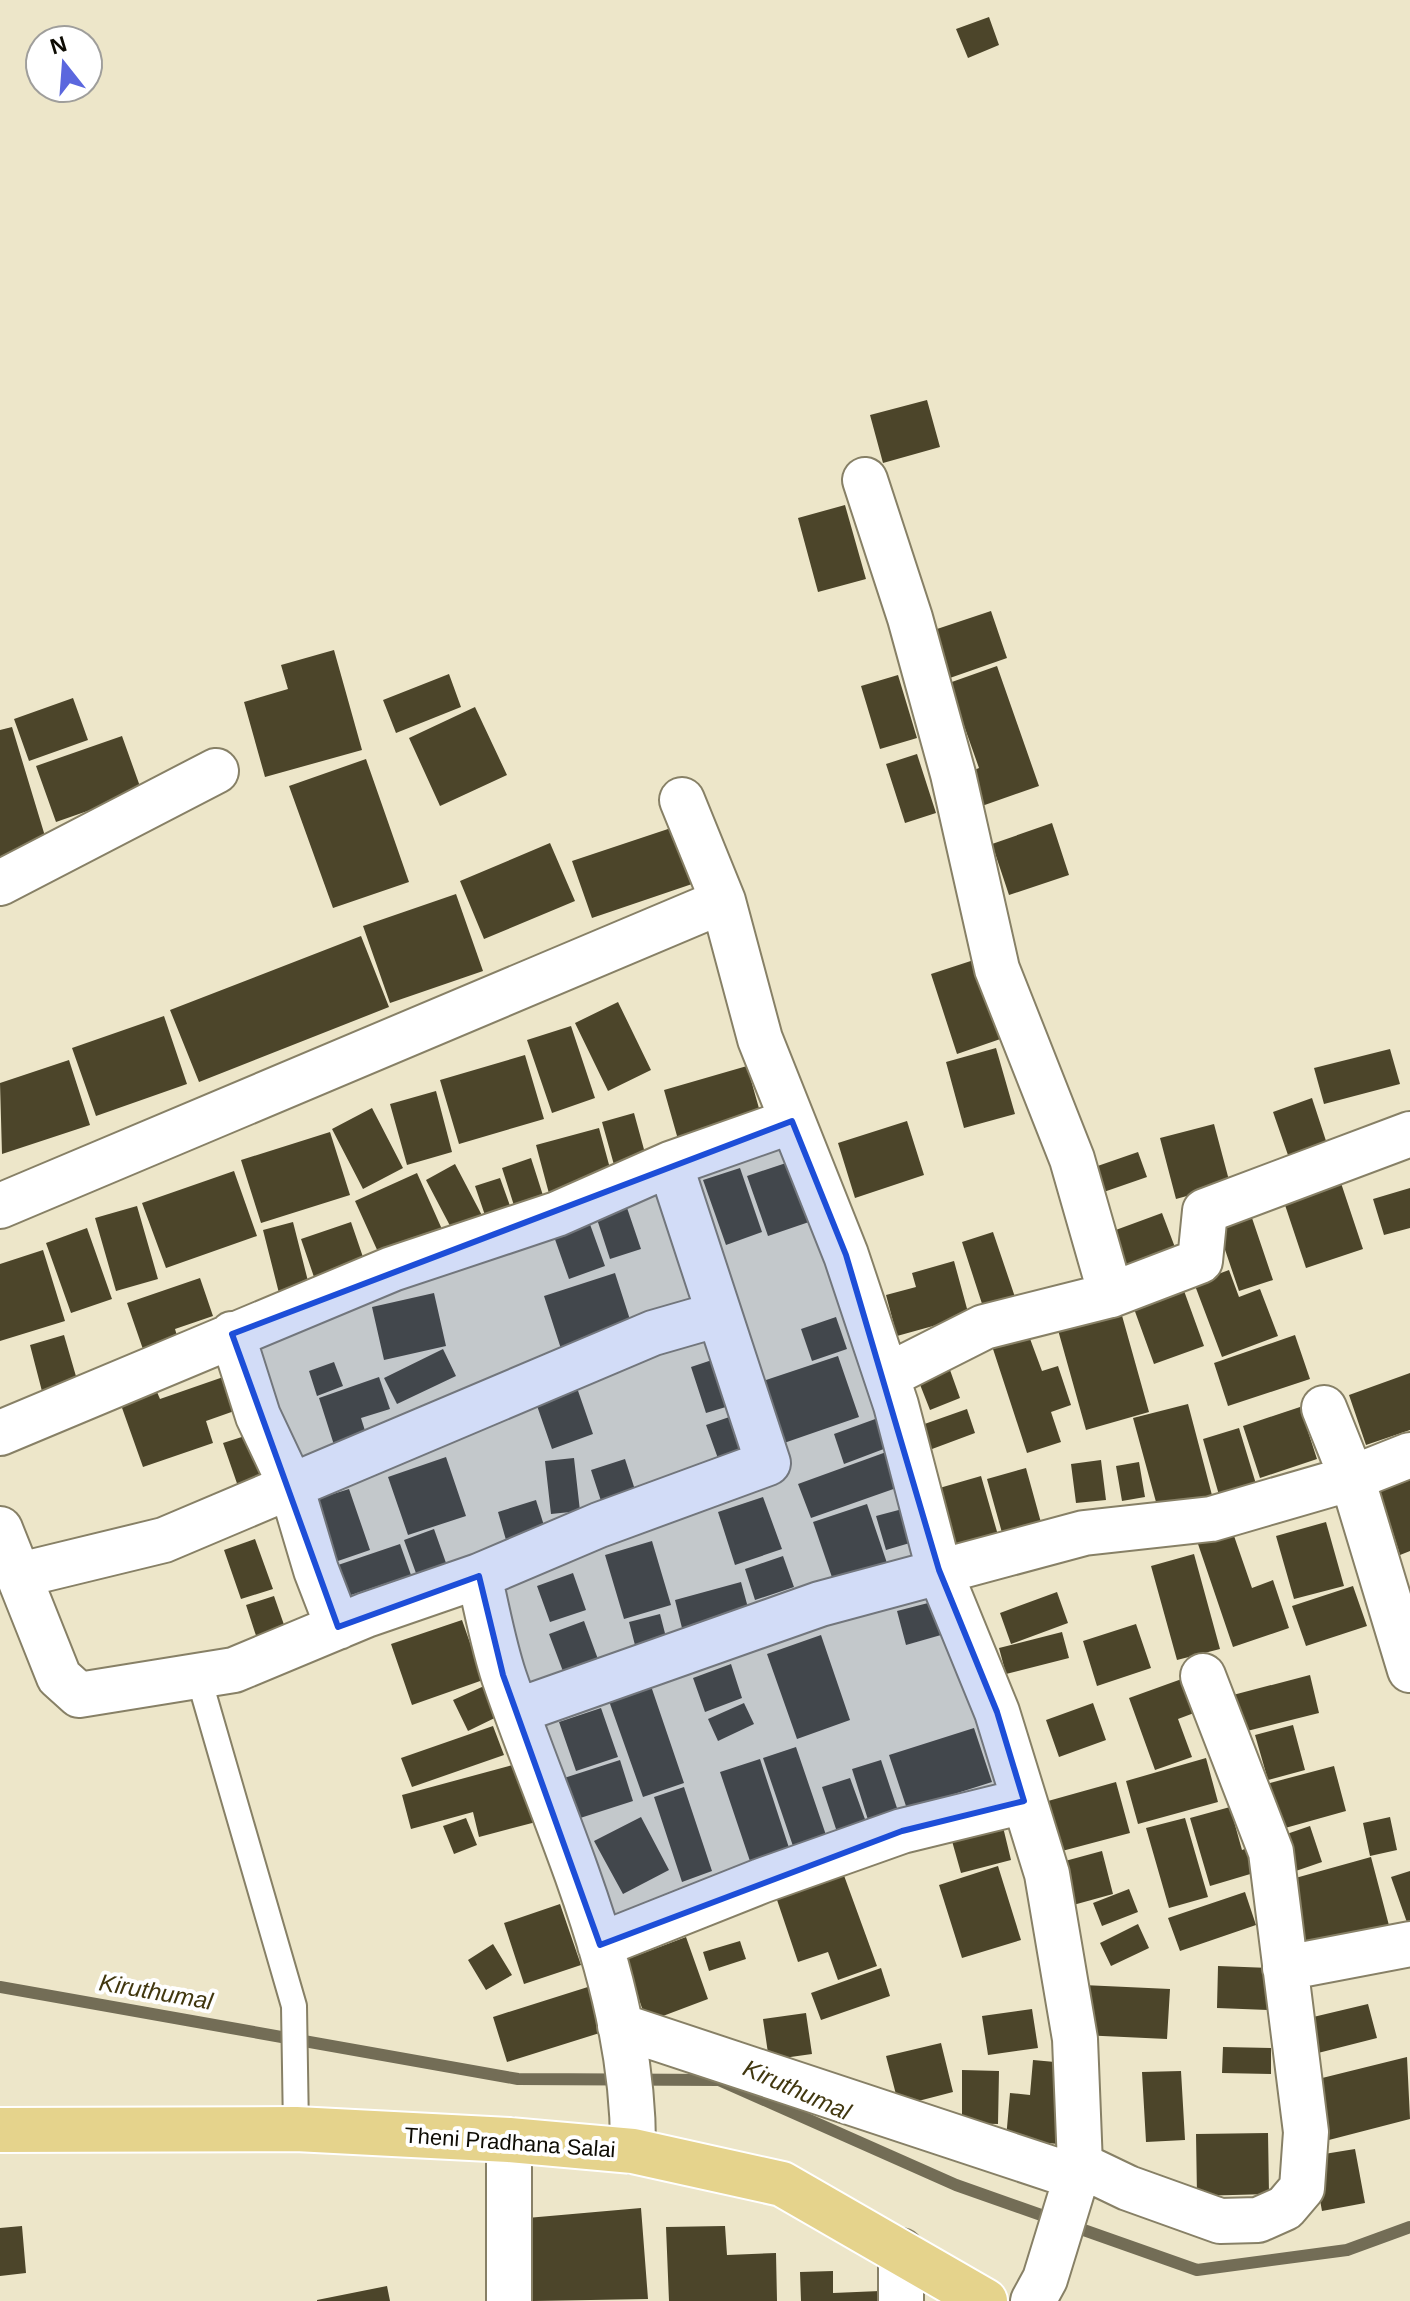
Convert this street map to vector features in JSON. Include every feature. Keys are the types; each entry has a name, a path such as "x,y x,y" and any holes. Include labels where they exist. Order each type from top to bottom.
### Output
{"main road":[{"name":"Theni Pradhana Salai","path":"0,2130 296,2110 509,2140 633,2151 782,2184 985,2301"}],"street":[{"path":"865,480 910,618 949,760 997,969 1072,1159 1111,1295"},
{"path":"0,883 216,771"},
{"path":"682,800 723,901 760,1039 846,1255 887,1376 939,1570 997,1712 1047,1874 1075,2039 1075,2181 1039,2290"},
{"path":"0,1206 723,901"},
{"path":"0,1433 392,1269 557,1214 670,1164 792,1121"},
{"path":"887,1376 984,1327 1111,1295 1200,1261 1205,1211 1410,1134"},
{"path":"0,1529 59,1677 79,1695 234,1670 338,1627 479,1576 599,1525 768,1463 670,1164"},
{"path":"20,1575 164,1540 653,1333 719,1314"},
{"path":"232,1334 258,1416 291,1486 316,1570 338,1627"},
{"path":"1324,1408 1352,1478 1410,1670"},
{"path":"517,1711 820,1604 1084,1533 1211,1519 1352,1478 1410,1455"},
{"path":"479,1576 503,1675 600,1945 623,2036 634,2108 633,2151"},
{"path":"623,2036 1075,2181 1128,2188 1220,2221 1258,2220 1285,2208 1302,2188 1306,2132 1271,1852 1203,1676"},
{"path":"600,1945 902,1831 1024,1801"},
{"path":"1285,1968 1410,1944"},
{"path":"509,2140 509,2301"},
{"path":"901,2251 901,2301"}],"lane":[{"path":"198,1675 294,2006 296,2110"}],"highlighted area":[{"path":"792,1121 846,1255 939,1570 997,1712 1024,1801 902,1831 600,1945 503,1675 479,1576 338,1627 232,1334"}],"building":[{"path":"989,17 999,45 968,58 956,29"},
{"path":"927,400 940,447 883,463 870,415"},
{"path":"845,505 866,579 818,592 798,518"},
{"path":"991,611 1007,658 947,679 931,631"},
{"path":"334,650 362,750 265,777 244,702 288,689 281,665"},
{"path":"997,666 1039,786 979,807 967,773 979,768 949,683"},
{"path":"449,674 461,707 396,733 383,700"},
{"path":"898,675 917,738 880,749 861,686"},
{"path":"73,698 88,740 29,761 14,719"},
{"path":"475,707 507,775 440,806 409,738"},
{"path":"12,727 51,856 0,872 0,730"},
{"path":"122,736 142,792 56,822 36,766"},
{"path":"917,754 936,813 905,823 886,764"},
{"path":"366,759 409,882 333,908 289,786"},
{"path":"1052,823 1069,875 1009,895 992,844"},
{"path":"677,826 695,883 592,918 572,861"},
{"path":"550,843 575,901 484,939 460,881"},
{"path":"456,894 483,971 390,1003 363,926"},
{"path":"361,936 389,1007 199,1082 170,1010"},
{"path":"983,957 1009,1036 957,1054 931,974"},
{"path":"618,1002 651,1070 608,1091 575,1023"},
{"path":"164,1016 187,1084 96,1116 72,1048"},
{"path":"571,1026 595,1098 552,1113 527,1040"},
{"path":"996,1048 1015,1114 964,1128 946,1062"},
{"path":"1390,1049 1400,1084 1324,1104 1314,1068"},
{"path":"525,1055 544,1119 459,1144 440,1080"},
{"path":"69,1060 90,1125 2,1154 0,1083"},
{"path":"747,1066 764,1126 681,1150 664,1090"},
{"path":"436,1091 452,1152 407,1165 390,1104"},
{"path":"1312,1098 1327,1144 1289,1158 1273,1112"},
{"path":"372,1108 403,1168 363,1189 332,1129"},
{"path":"634,1113 648,1164 616,1172 602,1122"},
{"path":"907,1121 924,1175 855,1198 838,1143"},
{"path":"1214,1124 1230,1184 1176,1199 1160,1138"},
{"path":"599,1128 614,1183 551,1201 536,1145"},
{"path":"330,1132 350,1195 261,1223 241,1160"},
{"path":"1138,1152 1147,1177 1095,1195 1086,1170"},
{"path":"531,1158 547,1208 518,1218 502,1168"},
{"path":"789,1162 809,1222 768,1236 747,1176"},
{"path":"455,1164 487,1225 458,1241 426,1180"},
{"path":"740,1168 762,1232 726,1245 703,1180"},
{"path":"234,1171 257,1236 166,1268 142,1203"},
{"path":"417,1173 445,1236 383,1263 355,1201"},
{"path":"1339,1177 1363,1249 1306,1268 1282,1196"},
{"path":"500,1178 514,1217 489,1227 475,1186"},
{"path":"1410,1188 1410,1228 1384,1235 1373,1199"},
{"path":"624,1199 641,1249 610,1259 594,1210"},
{"path":"137,1206 158,1279 116,1291 95,1218"},
{"path":"1162,1213 1176,1250 1127,1267 1113,1231"},
{"path":"587,1216 605,1266 569,1279 551,1228"},
{"path":"1252,1218 1273,1280 1239,1291 1218,1229"},
{"path":"293,1222 310,1289 280,1297 263,1230"},
{"path":"351,1222 364,1260 314,1277 301,1239"},
{"path":"87,1228 112,1299 71,1313 46,1243"},
{"path":"993,1232 1017,1303 985,1313 962,1242"},
{"path":"43,1250 65,1321 0,1341 0,1264"},
{"path":"954,1261 969,1316 897,1336 886,1295 916,1287 912,1273"},
{"path":"1229,1270 1239,1297 1260,1289 1278,1336 1222,1357 1194,1283"},
{"path":"615,1273 634,1332 563,1355 544,1296"},
{"path":"200,1278 213,1316 175,1329 180,1346 146,1358 127,1303"},
{"path":"1183,1288 1204,1346 1154,1364 1133,1306"},
{"path":"434,1293 446,1346 384,1360 372,1307"},
{"path":"1121,1312 1149,1412 1086,1430 1058,1330"},
{"path":"836,1317 847,1349 812,1361 801,1329"},
{"path":"64,1335 80,1390 44,1399 30,1345"},
{"path":"1295,1335 1310,1379 1228,1406 1214,1363"},
{"path":"1029,1336 1042,1371 1058,1366 1071,1405 1051,1412 1061,1442 1027,1453 993,1349"},
{"path":"443,1349 456,1376 397,1404 384,1378"},
{"path":"724,1356 739,1403 706,1413 691,1367"},
{"path":"838,1356 859,1417 784,1443 763,1381"},
{"path":"334,1362 343,1386 317,1396 309,1371"},
{"path":"950,1370 960,1398 930,1410 919,1382"},
{"path":"1410,1373 1410,1430 1366,1445 1349,1395"},
{"path":"229,1375 240,1409 206,1421 213,1443 143,1467 121,1405 157,1392 160,1399"},
{"path":"379,1377 390,1409 361,1418 367,1437 335,1448 319,1398"},
{"path":"576,1385 593,1434 552,1449 535,1400"},
{"path":"1188,1404 1213,1499 1159,1513 1133,1418"},
{"path":"1300,1407 1317,1459 1260,1478 1243,1426"},
{"path":"967,1409 975,1433 924,1452 916,1427"},
{"path":"741,1413 754,1452 720,1464 706,1425"},
{"path":"878,1418 889,1447 844,1464 834,1434"},
{"path":"1239,1428 1256,1484 1219,1495 1203,1439"},
{"path":"248,1435 266,1486 241,1495 223,1443"},
{"path":"889,1451 902,1486 811,1518 798,1484"},
{"path":"446,1457 466,1516 408,1535 388,1477"},
{"path":"574,1458 580,1511 551,1514 545,1461"},
{"path":"625,1459 638,1499 604,1510 591,1470"},
{"path":"1101,1460 1106,1500 1076,1503 1071,1464"},
{"path":"1139,1462 1145,1497 1122,1501 1116,1466"},
{"path":"1026,1468 1045,1537 1006,1547 987,1479"},
{"path":"981,1476 1002,1549 956,1561 936,1489"},
{"path":"1410,1478 1410,1551 1400,1555 1379,1488"},
{"path":"349,1489 370,1550 335,1562 314,1500"},
{"path":"763,1497 782,1549 735,1565 718,1512"},
{"path":"536,1500 547,1535 508,1547 498,1512"},
{"path":"867,1504 889,1569 835,1586 813,1522"},
{"path":"910,1507 920,1540 886,1550 876,1516"},
{"path":"1326,1522 1344,1586 1294,1599 1276,1536"},
{"path":"434,1529 451,1577 421,1587 404,1540"},
{"path":"1233,1533 1252,1588 1273,1580 1289,1628 1233,1647 1198,1544"},
{"path":"255,1539 273,1589 241,1599 224,1550"},
{"path":"652,1541 671,1605 624,1619 605,1555"},
{"path":"400,1544 411,1575 348,1596 338,1565"},
{"path":"1194,1554 1220,1649 1177,1660 1151,1566"},
{"path":"783,1556 794,1587 755,1600 745,1569"},
{"path":"573,1573 586,1610 550,1622 537,1586"},
{"path":"741,1582 750,1615 683,1632 675,1600"},
{"path":"1353,1586 1367,1626 1306,1646 1292,1606"},
{"path":"1057,1592 1068,1623 1011,1644 1000,1613"},
{"path":"274,1596 290,1642 261,1651 246,1605"},
{"path":"932,1602 941,1635 906,1645 897,1611"},
{"path":"660,1614 667,1641 636,1649 629,1622"},
{"path":"462,1620 483,1680 412,1705 391,1644"},
{"path":"584,1621 599,1662 564,1674 549,1634"},
{"path":"1136,1624 1151,1668 1097,1686 1083,1641"},
{"path":"1062,1632 1069,1658 1006,1674 999,1648"},
{"path":"821,1635 850,1720 797,1739 767,1654"},
{"path":"731,1664 742,1698 705,1712 693,1678"},
{"path":"1310,1675 1319,1713 1243,1732 1233,1695"},
{"path":"1190,1676 1202,1710 1178,1719 1192,1757 1155,1770 1129,1698"},
{"path":"493,1682 507,1712 468,1731 453,1700"},
{"path":"651,1686 684,1783 643,1797 609,1701"},
{"path":"744,1703 754,1724 718,1741 708,1719"},
{"path":"1093,1703 1106,1740 1059,1757 1046,1720"},
{"path":"601,1708 618,1757 576,1771 559,1722"},
{"path":"1293,1725 1305,1770 1268,1780 1255,1735"},
{"path":"493,1726 504,1755 412,1787 401,1758"},
{"path":"974,1728 992,1782 907,1809 889,1755"},
{"path":"796,1747 826,1835 793,1846 763,1758"},
{"path":"1206,1758 1218,1802 1138,1824 1126,1781"},
{"path":"760,1759 791,1854 752,1867 720,1772"},
{"path":"620,1760 633,1801 574,1820 561,1779"},
{"path":"881,1760 900,1817 870,1826 852,1769"},
{"path":"520,1763 536,1822 479,1837 473,1812 411,1829 402,1795"},
{"path":"1334,1766 1346,1811 1278,1830 1266,1784"},
{"path":"850,1778 866,1822 837,1832 822,1787"},
{"path":"1116,1782 1130,1833 1062,1851 1048,1801"},
{"path":"684,1787 712,1871 682,1882 654,1797"},
{"path":"1230,1807 1242,1850 1250,1847 1257,1872 1210,1886 1190,1818"},
{"path":"641,1817 669,1870 623,1894 594,1841"},
{"path":"1390,1817 1397,1850 1370,1856 1363,1823"},
{"path":"466,1818 477,1845 454,1854 443,1826"},
{"path":"1185,1818 1208,1897 1169,1908 1146,1828"},
{"path":"1310,1826 1322,1862 1290,1873 1278,1837"},
{"path":"1003,1827 1011,1860 961,1873 952,1841"},
{"path":"1102,1851 1113,1894 1066,1907 1054,1864"},
{"path":"1371,1857 1391,1933 1301,1957 1281,1882"},
{"path":"998,1866 1021,1940 962,1958 939,1885"},
{"path":"842,1870 877,1966 838,1980 828,1952 798,1962 775,1894"},
{"path":"1410,1871 1410,1931 1391,1877"},
{"path":"1129,1889 1138,1912 1102,1926 1093,1903"},
{"path":"1245,1892 1256,1925 1180,1951 1168,1918"},
{"path":"560,1904 581,1965 524,1984 504,1923"},
{"path":"1138,1924 1149,1948 1111,1966 1100,1943"},
{"path":"686,1937 708,1999 647,2022 625,1960"},
{"path":"740,1941 746,1959 709,1971 703,1952"},
{"path":"493,1944 512,1975 486,1990 468,1960"},
{"path":"1218,1966 1270,1968 1268,2010 1217,2008"},
{"path":"881,1968 890,1996 821,2020 811,1993"},
{"path":"1083,1985 1170,1989 1167,2039 1081,2035"},
{"path":"591,1986 606,2031 507,2062 493,2017"},
{"path":"1368,2004 1377,2038 1318,2053 1309,2018"},
{"path":"1032,2009 1038,2048 988,2055 982,2016"},
{"path":"806,2013 812,2054 769,2060 763,2019"},
{"path":"941,2043 953,2092 899,2106 886,2056"},
{"path":"1223,2047 1271,2048 1271,2074 1222,2073"},
{"path":"1407,2057 1410,2119 1325,2141 1310,2081"},
{"path":"1033,2060 1066,2063 1058,2144 1006,2139 1010,2093 1030,2095"},
{"path":"962,2070 999,2071 998,2124 962,2123"},
{"path":"1181,2071 1185,2140 1146,2142 1142,2072"},
{"path":"1268,2133 1269,2194 1197,2196 1196,2134"},
{"path":"1355,2149 1365,2203 1322,2211 1312,2156"},
{"path":"641,2208 648,2299 533,2301 527,2218"},
{"path":"22,2226 26,2273 0,2276 0,2228"},
{"path":"725,2226 727,2255 776,2253 777,2301 669,2301 666,2227"},
{"path":"833,2271 833,2293 880,2291 880,2301 801,2301 800,2272"},
{"path":"387,2286 390,2301 317,2301 317,2300"}],"waterway":[{"name":"Kiruthumal","path":"0,1987 518,2079 719,2080 956,2185 1197,2270 1347,2250 1410,2227"}]}
